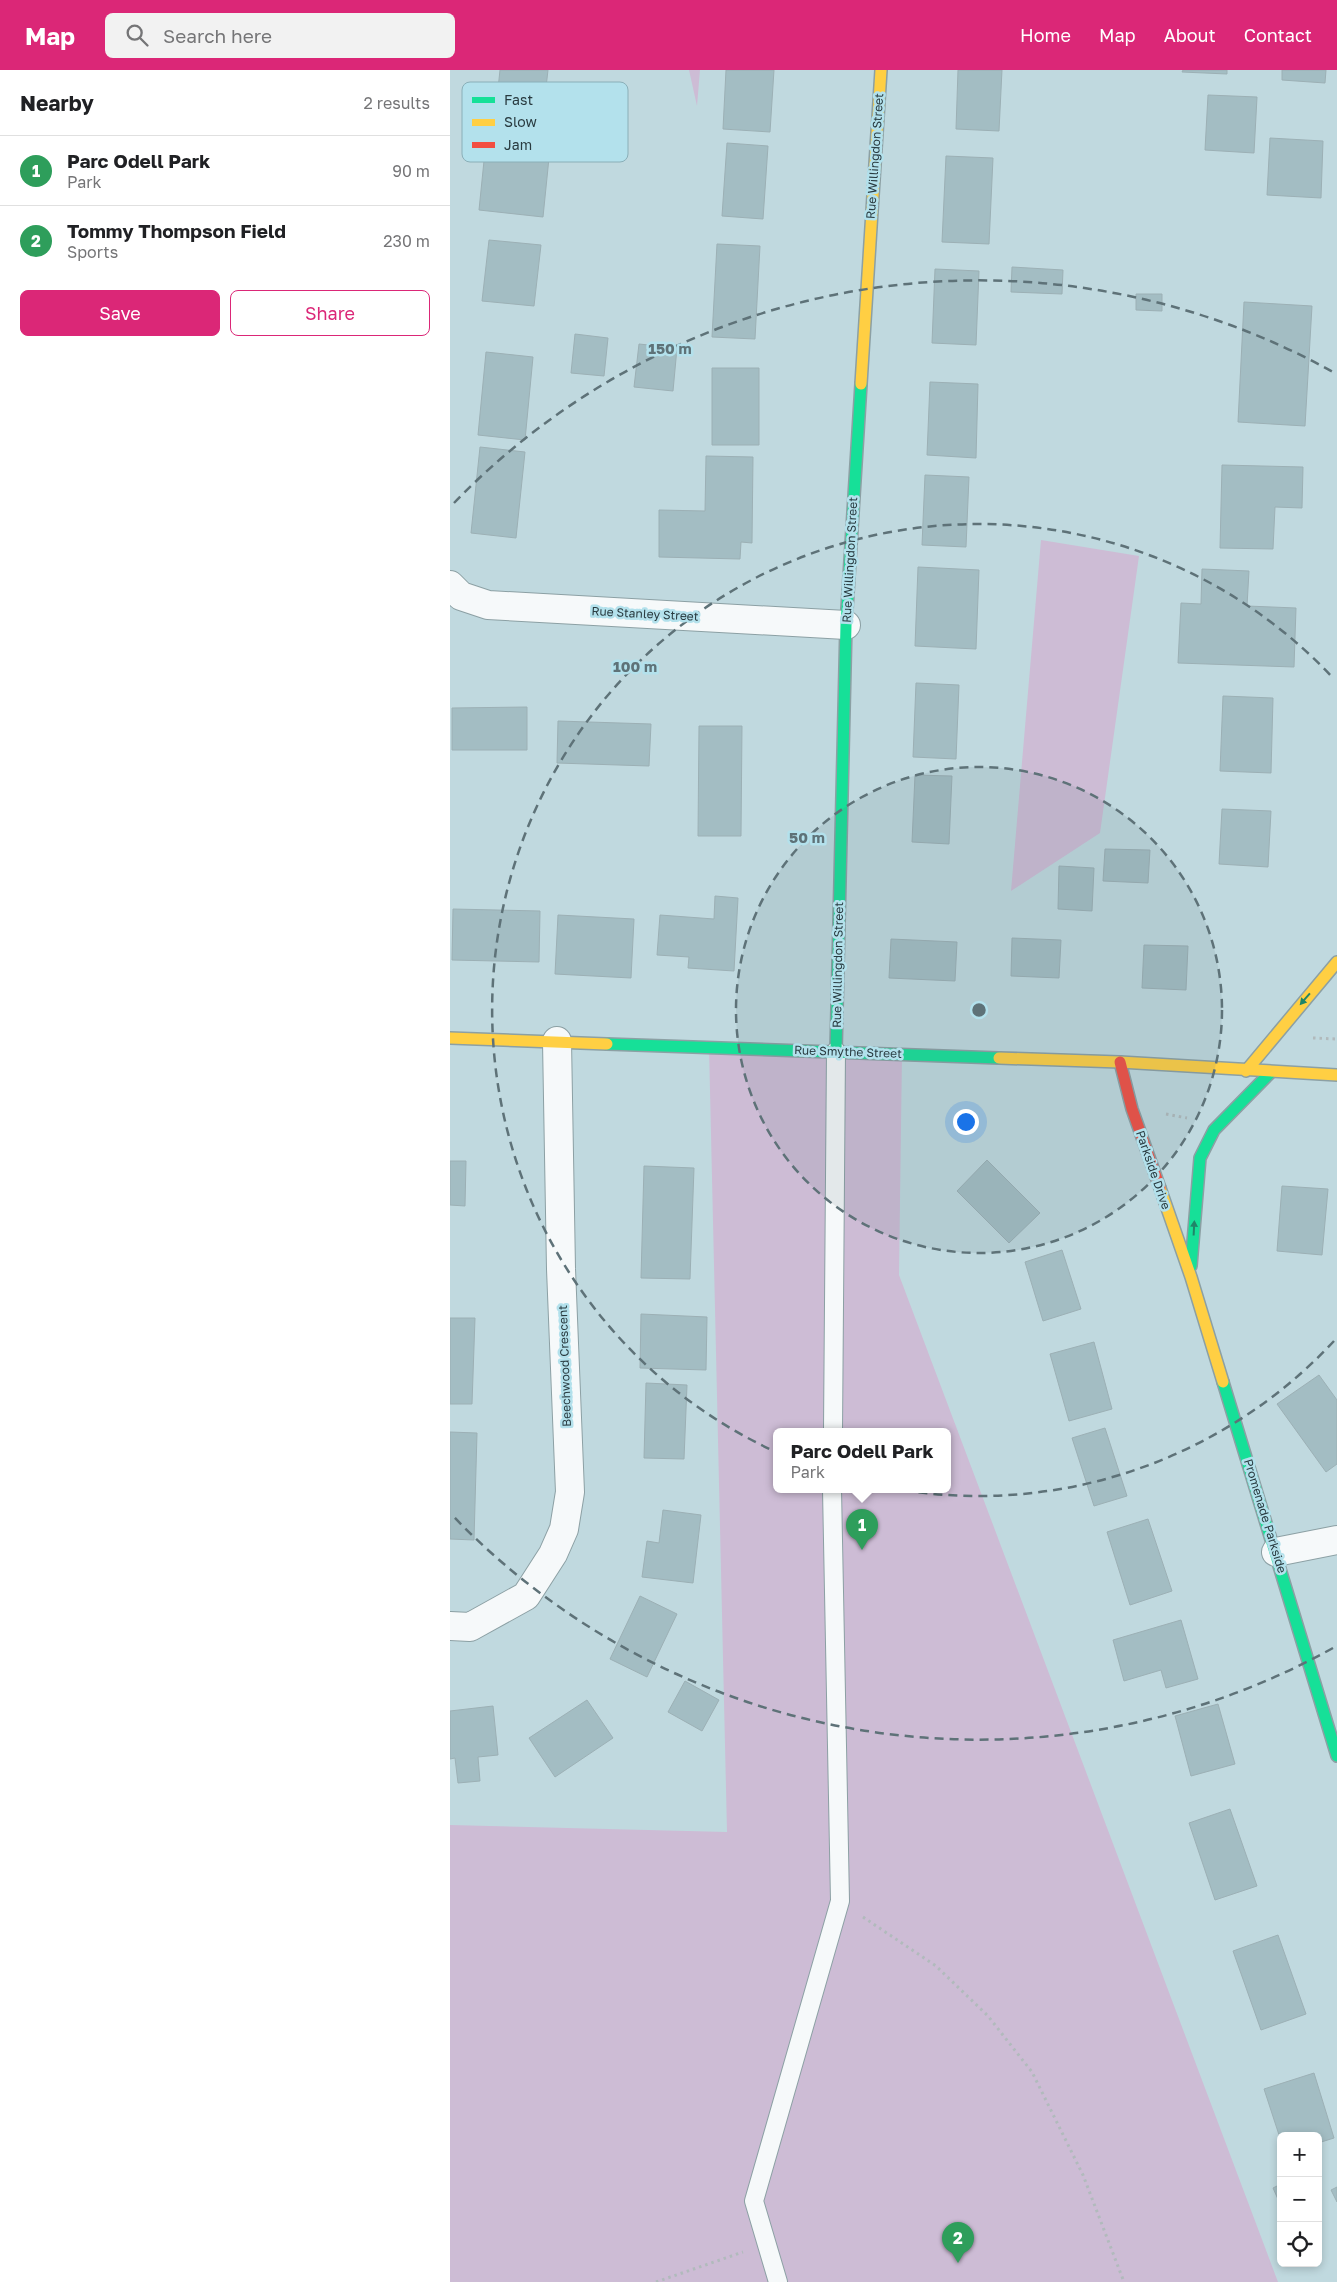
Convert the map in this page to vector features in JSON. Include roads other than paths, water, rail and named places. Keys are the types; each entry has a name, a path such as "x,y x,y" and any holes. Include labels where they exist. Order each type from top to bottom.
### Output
{"street":[{"name":"Rue Willingdon Street","path":"836,1052 846,625 881,70"},
{"name":"Rue Stanley Street","path":"450,585 461,596 488,605 846,625"},
{"path":"1246,1072 1337,962"},
{"name":"Rue Smythe Street","path":"450,1038 1120,1062 1246,1072 1271,1072"},
{"name":"Beechwood Crescent","path":"450,1626 470,1627 526,1596 553,1554 564,1529 570,1492 562,1269 557,1041"},
{"name":"Parkside Drive","path":"1120,1062 1132,1109 1191,1277"},
{"path":"1191,1277 1200,1158 1214,1130 1271,1072 1337,1075"},
{"name":"Promenade Parkside","path":"1191,1277 1337,1756"},
{"path":"1276,1552 1337,1540"}],"lane":[{"path":"833,1428 836,1052"},
{"path":"778,2282 754,2201 840,1901 832,1493"}],"place":[{"name":"Parc Odell Park","path":"862,1550"},
{"name":"Tommy Thompson Field","path":"958,2263"}]}
